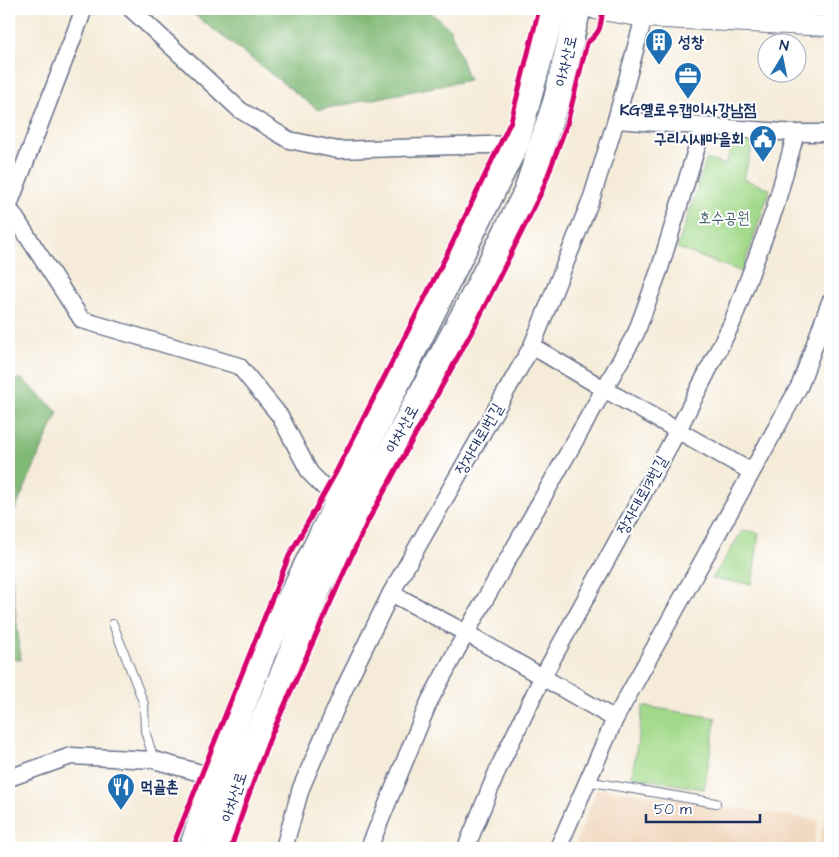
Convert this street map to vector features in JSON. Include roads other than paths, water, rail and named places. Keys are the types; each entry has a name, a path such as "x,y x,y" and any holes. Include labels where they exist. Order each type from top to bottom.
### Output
{"main road":[{"name":"아차산로","path":"218,848 234,790 316,593 349,506 516,144 553,9"},
{"name":"아차산로","path":"192,848 215,777 263,654 469,306 526,193 556,101 578,9"}],"street":[{"path":"84,9 9,207 82,320 239,366 280,416 310,473 349,506"},
{"path":"131,9 240,110 289,140 338,150 516,144"},
{"path":"596,9 830,26"},
{"name":"장자대로1번길","path":"284,848 301,788 346,685 391,593 532,346 592,196 616,120 656,14"},
{"path":"616,120 796,133 830,133"},
{"path":"369,848 429,702 636,333 660,268 703,127"},
{"name":"장자대로13번길","path":"466,848 499,767 542,678 678,430 732,323 775,208 796,133"},
{"path":"558,848 615,718 800,385 830,302"},
{"path":"532,346 750,472"},
{"path":"391,593 466,633 615,718"},
{"path":"9,778 71,756 154,760 215,777"}],"lane":[{"path":"113,624 144,704 145,731 154,760"},
{"path":"586,781 716,803"}],"place":[{"name":"성창","path":"659,66"},
{"name":"KG옐로우캡이사강남점","path":"688,100"},
{"name":"구리시새마을회","path":"763,163"},
{"name":"먹골촌","path":"121,811"}],"park label":[{"name":"호수공원","path":"724,218"}]}
